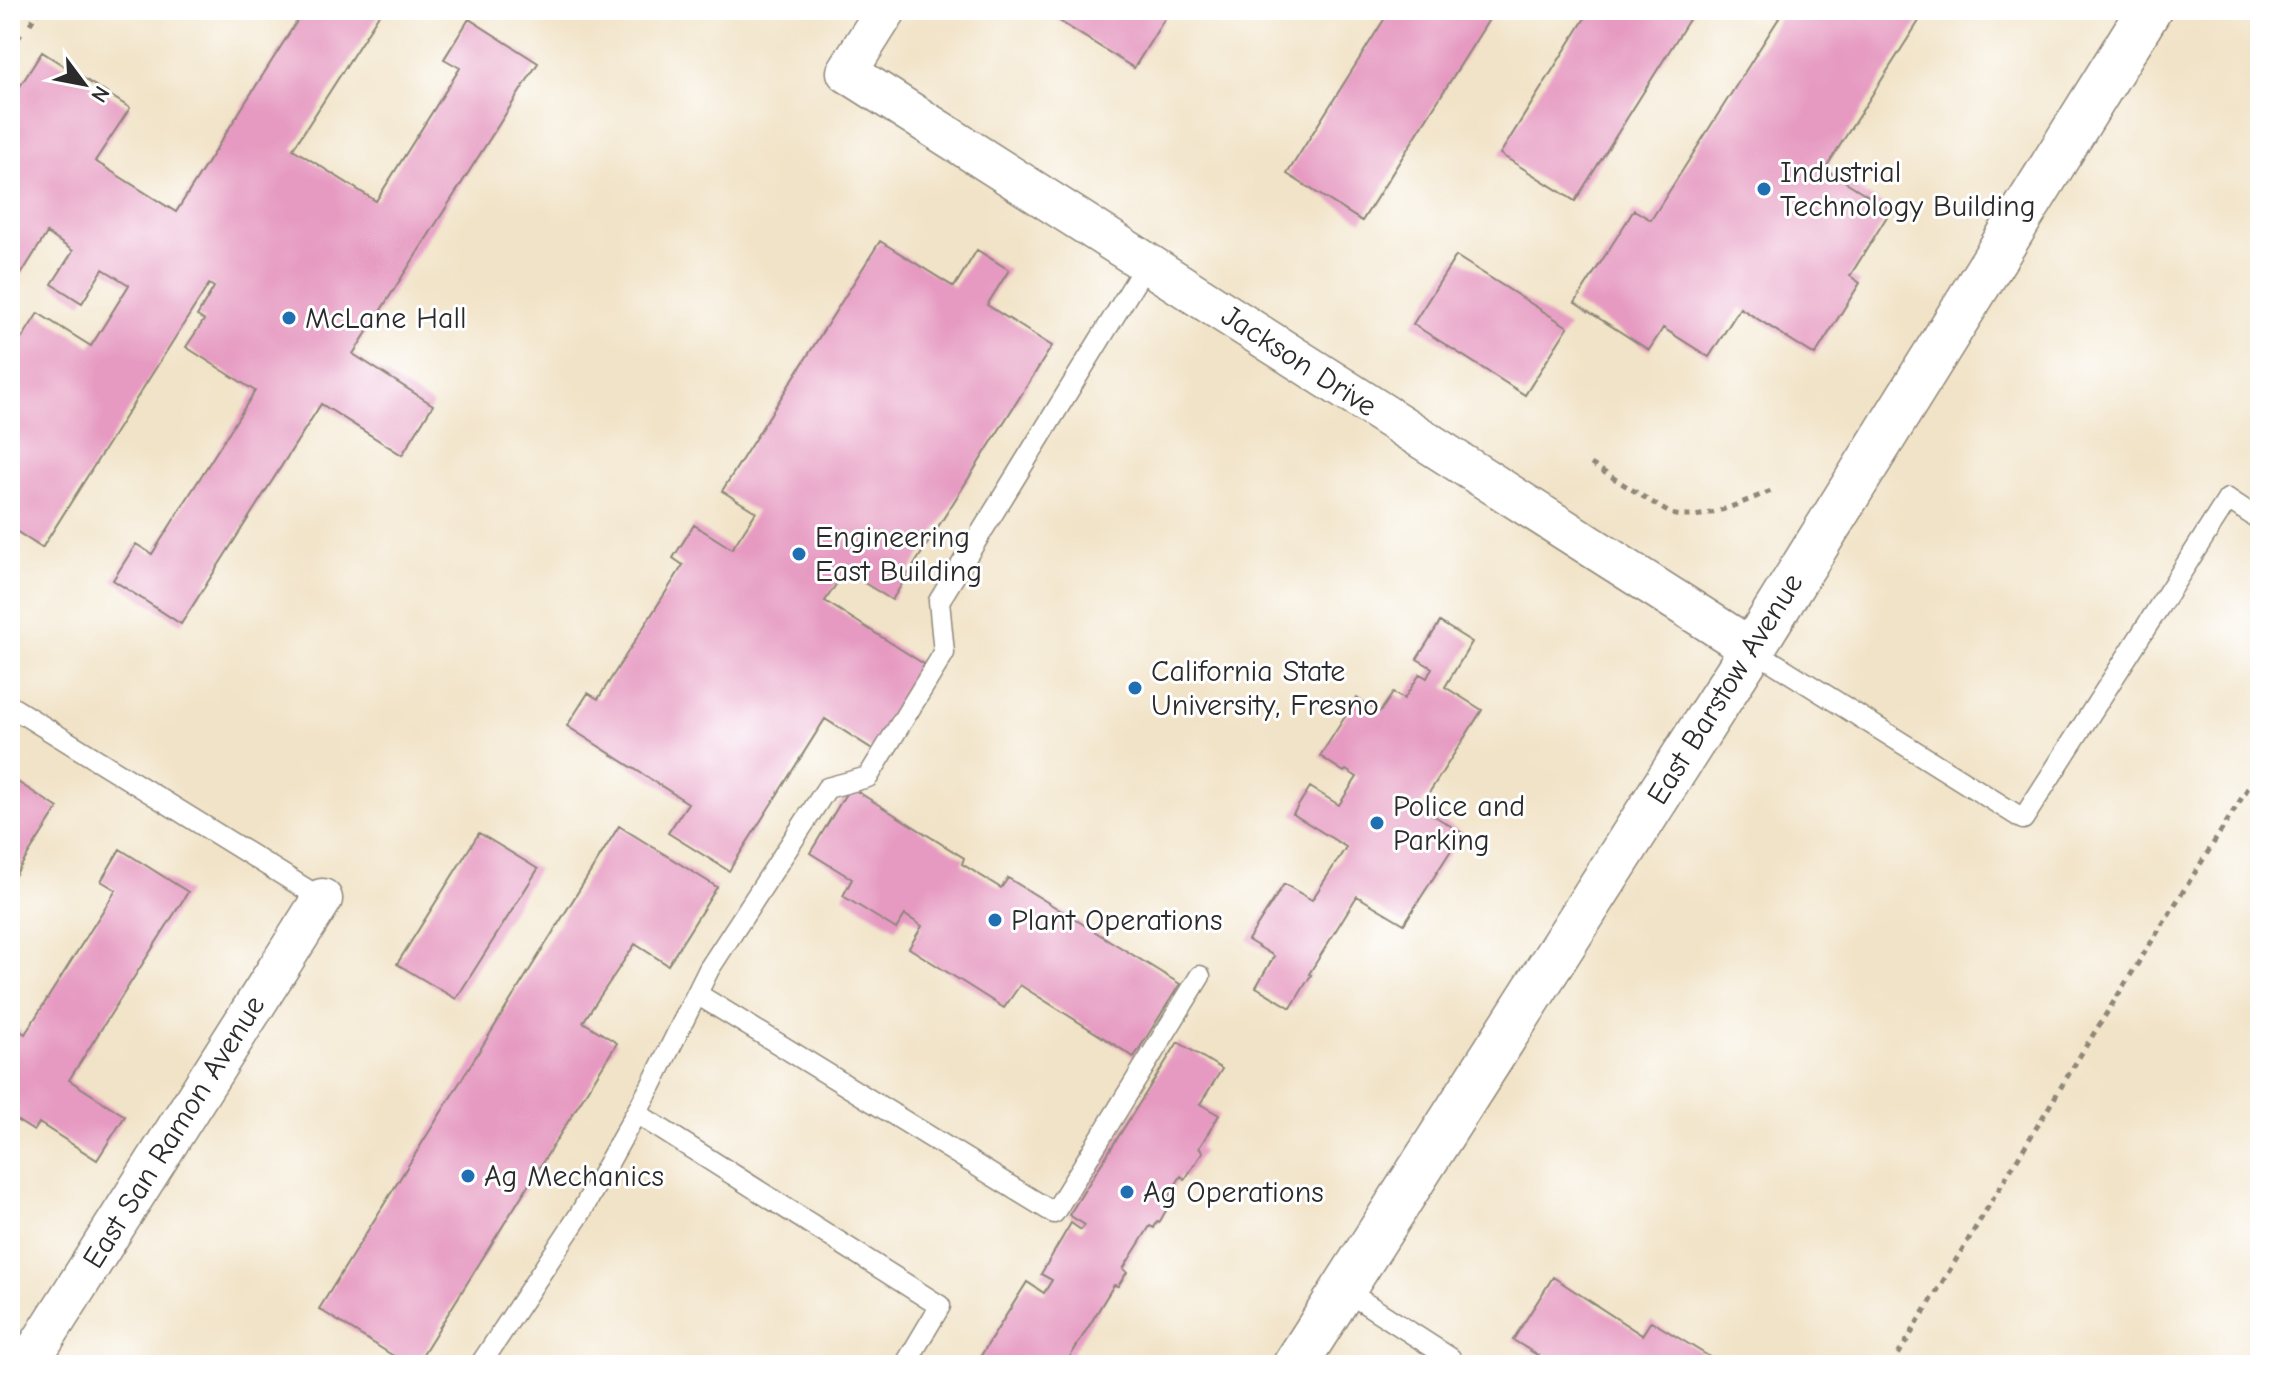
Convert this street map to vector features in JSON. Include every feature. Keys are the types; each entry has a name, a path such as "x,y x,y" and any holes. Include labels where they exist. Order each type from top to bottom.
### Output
{"street":[{"name":"Jackson Drive","path":"886,10 847,72 1752,649"},
{"name":"East Barstow Avenue","path":"1295,1365 1752,649 2149,10"},
{"name":"East San Ramon Avenue","path":"27,1365 322,899"}],"lane":[{"path":"480,1365 580,1214 636,1113 709,969 827,788 868,777 944,653 939,601 1147,263"},
{"path":"1752,649 2023,819 2228,499 2260,520"},
{"path":"10,706 322,899"},
{"path":"697,994 1054,1213 1200,976"},
{"path":"636,1113 940,1306 905,1365"},
{"path":"1343,1289 1450,1358 1449,1365"}],"path":[{"path":"30,24 39,10"},
{"path":"10,29 22,37"},
{"path":"1591,464 1671,514 1683,517 1716,510 1774,490"},
{"path":"1892,1365 2086,1046 2260,769"}],"building":[{"name":"McLane Hall","path":"304,10 382,10 293,149 376,201 460,68 444,59 469,19 538,63 353,354 433,405 402,455 321,404 181,624 113,580 136,544 152,554 255,391 186,347 204,320 197,316 214,287 209,284 42,548 10,527 10,357 38,313 91,346 129,285 103,269 82,303 52,284 73,251 47,233 10,292 10,102 42,52 130,108 95,161 176,212"},
{"path":"1042,10 1170,10 1134,68"},
{"path":"1390,10 1495,10 1362,221 1287,174"},
{"path":"1590,10 1695,10 1575,201 1500,154"},
{"name":"Industrial Technology Building","path":"1767,10 1926,10 1825,169 1891,210 1850,276 1860,283 1815,355 1740,308 1709,357 1663,328 1649,350 1575,303 1634,210 1651,220 1779,18"},
{"name":"Engineering East Building","path":"880,241 954,287 977,250 1009,270 987,305 1052,346 892,600 845,571 825,601 927,666 874,750 825,719 729,871 668,833 688,803 567,726 588,693 598,699 683,565 673,558 694,525 732,549 756,512 722,491"},
{"path":"1456,256 1568,327 1525,395 1413,324"},
{"name":"Police and Parking","path":"1440,622 1472,642 1445,687 1482,710 1420,807 1462,833 1404,924 1357,896 1291,1008 1256,987 1274,956 1248,940 1284,884 1312,900 1346,847 1293,814 1310,787 1339,805 1357,777 1320,756 1357,698 1380,712 1393,693 1404,699 1420,674 1427,678 1432,668 1417,659"},
{"path":"10,777 58,808 10,883"},
{"name":"Plant Operations","path":"850,787 964,858 962,864 1001,888 1008,878 1180,984 1134,1057 1020,985 1004,1008 909,948 922,926 905,915 896,929 843,896 852,879 810,853"},
{"name":"Ag Mechanics","path":"619,826 717,887 668,965 635,944 583,1022 617,1043 416,1365 408,1365 319,1309"},
{"path":"479,833 538,869 456,999 397,964"},
{"path":"120,849 188,892 69,1080 125,1116 97,1160 39,1123 34,1131 10,1116 10,1024 25,1034 116,890 101,881"},
{"name":"Ag Operations","path":"1178,1042 1222,1069 1200,1104 1219,1115 1199,1148 1203,1152 1185,1179 1181,1176 1163,1205 1168,1207 1159,1223 1154,1228 1150,1226 1123,1269 1127,1272 1118,1286 1114,1285 1065,1365 975,1365 1027,1282 1044,1293 1052,1280 1041,1274 1071,1223 1081,1230 1085,1225 1069,1215"},
{"path":"1553,1277 1642,1335 1651,1321 1723,1365 1554,1365 1513,1340"}],"place":[{"name":"Industrial Technology Building","path":"1764,189"},
{"name":"McLane Hall","path":"289,318"},
{"name":"Engineering East Building","path":"799,554"},
{"name":"California State University, Fresno","path":"1135,688"},
{"name":"Police and Parking","path":"1377,823"},
{"name":"Plant Operations","path":"995,920"},
{"name":"Ag Mechanics","path":"468,1176"},
{"name":"Ag Operations","path":"1127,1192"}]}
